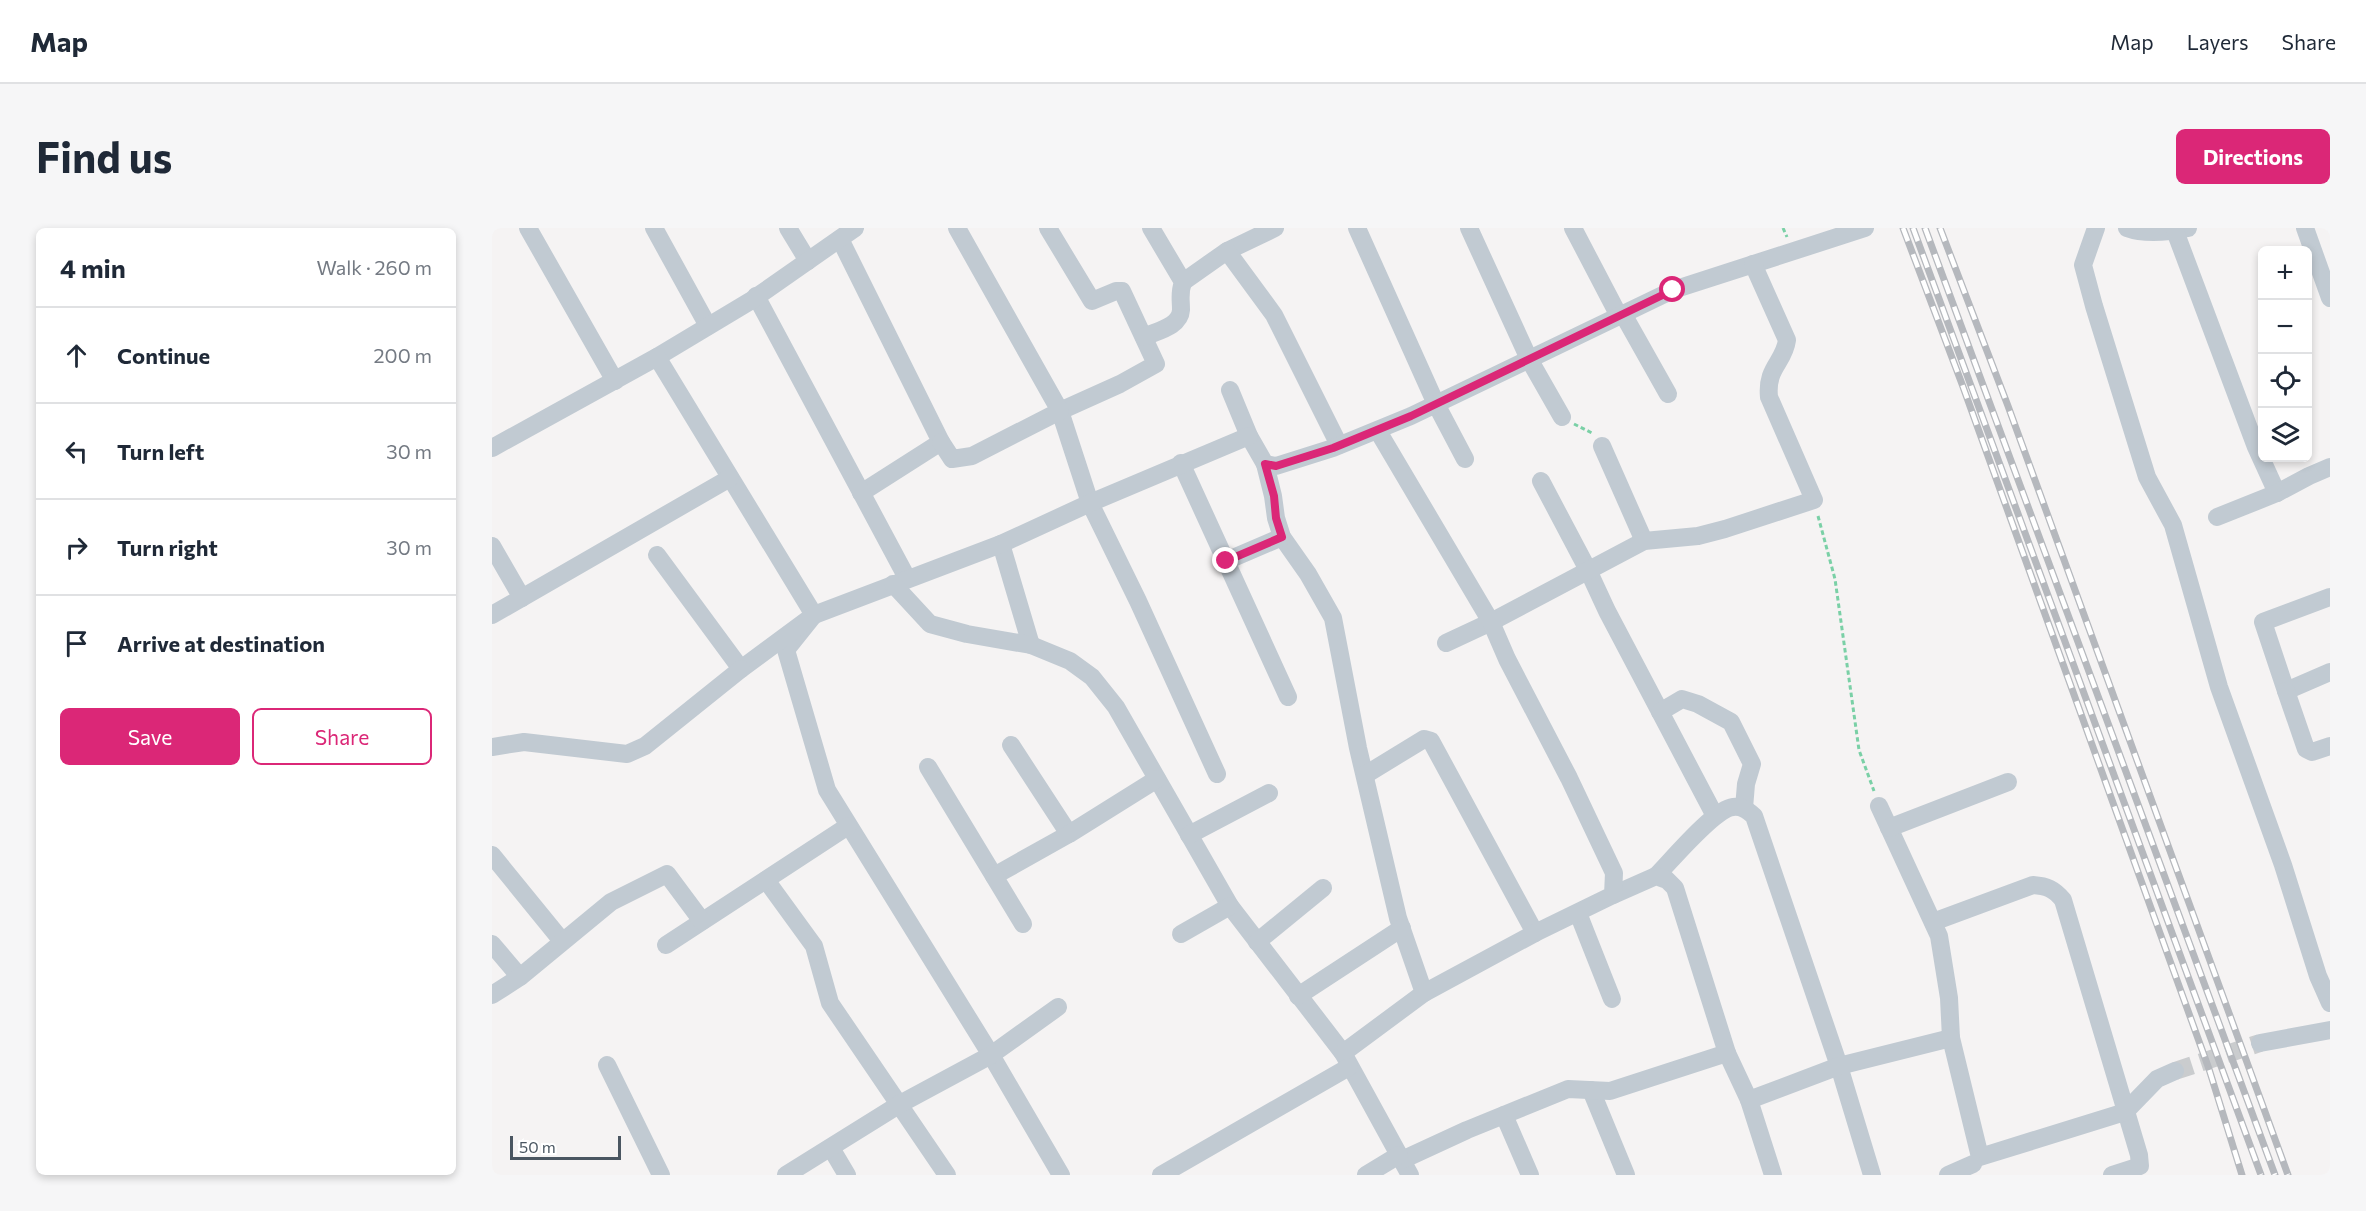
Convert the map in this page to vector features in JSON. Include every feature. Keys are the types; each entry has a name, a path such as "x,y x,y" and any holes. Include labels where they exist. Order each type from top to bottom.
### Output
{"street":[{"path":"528,228 615,381"},
{"path":"654,228 708,326"},
{"path":"788,228 808,261"},
{"path":"492,448 657,357 756,296 855,228"},
{"path":"957,228 1060,411 1090,503 1138,601 1217,774"},
{"path":"840,238 941,442 952,459 972,456 1156,364 1122,291 1116,291 1092,301 1048,228"},
{"path":"1151,228 1184,282"},
{"path":"1144,337 1179,319 1181,308 1179,298 1184,282 1227,251 1275,228"},
{"path":"1357,228 1436,404 1465,459"},
{"path":"1469,228 1529,359 1562,417"},
{"path":"1573,228 1668,394"},
{"path":"1265,464 1276,466 1378,431 1673,290 1865,228"},
{"path":"2096,228 2083,265 2094,306 2147,477 2173,525 2219,687 2283,865 2318,976 2330,1003"},
{"path":"2127,228 2135,231 2181,229 2256,447 2277,494"},
{"path":"2305,228 2330,298"},
{"path":"1227,251 1274,315 1339,446"},
{"path":"1446,643 1491,622 1644,541 1707,534 1814,500 1769,397 1770,374 1786,351 1787,340 1753,264"},
{"path":"756,296 861,493 900,581 930,624 967,634 1032,645 1070,661 1092,676 1116,707 1230,906 1346,1060 1404,1163"},
{"path":"657,357 814,615"},
{"path":"1230,390 1249,436 1265,464 1282,537 1308,574 1333,618 1365,775 1402,928 1424,993"},
{"path":"1378,431 1491,622 1507,659 1569,778 1614,873 1613,895"},
{"path":"492,747 524,742 627,754 645,746 741,669 814,615 1001,544 1090,503 1249,436"},
{"path":"861,493 941,442"},
{"path":"1602,446 1644,541"},
{"path":"1180,464 1288,698"},
{"path":"2217,517 2277,494 2308,476 2330,467"},
{"path":"492,615 730,478"},
{"path":"1541,481 1715,816"},
{"path":"1226,561 1282,537"},
{"path":"1001,544 1032,645"},
{"path":"492,546 522,598"},
{"path":"657,555 741,669"},
{"path":"2330,597 2263,622 2306,749 2312,752 2330,746"},
{"path":"814,615 786,650 827,790 991,1055 1061,1175"},
{"path":"2286,691 2330,672"},
{"path":"1660,712 1682,699 1698,704 1731,722 1752,764 1746,784 1744,808"},
{"path":"1365,775 1424,739 1431,741 1534,933"},
{"path":"1011,745 1069,834"},
{"path":"928,767 1023,924"},
{"path":"994,876 1069,834 1157,779"},
{"path":"1889,828 2008,782"},
{"path":"1189,835 1269,793"},
{"path":"1879,806 1939,936 1949,998 1951,1038 1976,1165"},
{"path":"1161,1175 1346,1060 1424,993 1534,933 1656,876 1715,816 1731,807 1744,808 1754,816 1839,1066 1872,1175"},
{"path":"666,945 848,826"},
{"path":"492,855 562,941"},
{"path":"492,995 520,977 611,902 668,874 702,921"},
{"path":"1656,876 1667,880 1675,888 1727,1053 1749,1100 1773,1175"},
{"path":"766,880 814,946 830,1003 947,1175"},
{"path":"1933,922 2033,885 2044,885 2056,891 2063,900 2139,1155 2140,1166 2112,1175"},
{"path":"1257,942 1323,888"},
{"path":"1181,934 1230,906"},
{"path":"1578,913 1612,999"},
{"path":"1298,996 1402,928"},
{"path":"492,944 520,977"},
{"path":"786,1175 900,1104 991,1055 1058,1006"},
{"path":"2260,1043 2330,1030"},
{"path":"1749,1100 1839,1066 1951,1038"},
{"path":"1366,1175 1404,1163 1504,1115 1568,1089 1610,1091 1727,1053"},
{"path":"607,1065 661,1175"},
{"path":"1948,1175 2125,1112 2157,1079 2175,1071"},
{"path":"1591,1090 1623,1174"},
{"path":"1504,1115 1530,1175"},
{"path":"831,1148 847,1175"}],"path":[{"path":"1562,417 1590,431 1602,446"},
{"path":"1814,500 1835,579 1859,750 1879,806"}],"tunnel":[{"path":"2175,1071 2260,1043"}],"railway":[{"path":"1903,228 1962,384 2209,1069 2242,1175"},
{"path":"1913,228 2261,1175"},
{"path":"1925,228 2275,1175"},
{"path":"1940,228 2008,406 2288,1175"}],"route":[{"path":"1226,561 1282,537 1265,464 1276,466 1378,431 1673,290"}]}
